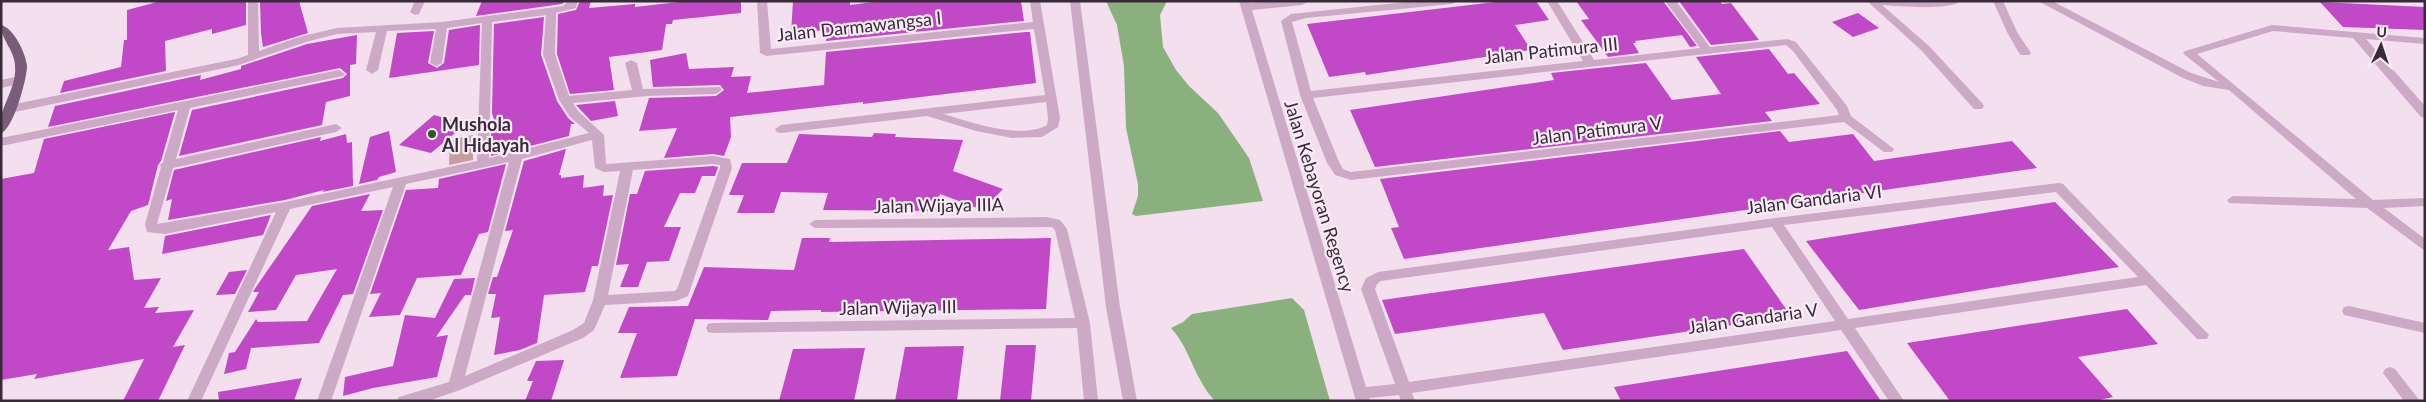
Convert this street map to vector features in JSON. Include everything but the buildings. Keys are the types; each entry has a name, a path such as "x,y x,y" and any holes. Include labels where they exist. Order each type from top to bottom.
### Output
{"main road":[{"path":"1,28 7,33 22,64 10,109 1,129"}],"street":[{"path":"253,1 254,55"},
{"path":"415,12 420,1"},
{"path":"10,109 239,62 254,55 329,33 488,20 551,12 570,8 573,1"},
{"name":"Jalan Darmawangsa I","path":"762,1 766,53 1038,25"},
{"path":"922,113 1019,136 1031,136 1047,132 1052,127 1054,118 1035,1"},
{"path":"1075,1 1114,307 1130,401"},
{"path":"1245,4 1302,1 1306,15"},
{"path":"1306,95 1286,20 1291,17 1306,15 1452,1"},
{"path":"1552,1 1590,63"},
{"path":"1670,1 1707,50"},
{"path":"1872,1 1931,4 1956,1"},
{"path":"1872,1 1925,48 1978,106"},
{"path":"1998,1 2012,32 2025,53"},
{"path":"2043,1 2150,55 2195,81 2214,86 2232,87"},
{"name":"Jalan Kebayoran Regency","path":"1245,4 1362,397"},
{"path":"551,12 549,54 565,100 574,114 598,135 600,167 627,168 712,160 725,161 727,164 683,292 676,296 600,300"},
{"path":"483,164 488,20"},
{"path":"436,64 442,24"},
{"path":"372,70 382,29"},
{"path":"2425,41 2266,29 2189,53 2370,204 2425,246"},
{"path":"2358,37 2425,114"},
{"name":"Jalan Patimura III","path":"1306,95 1787,42 1797,49 1843,110 1846,118"},
{"path":"631,63 638,92"},
{"path":"1,142 339,74"},
{"path":"1,84 19,80"},
{"path":"565,100 638,92 716,90"},
{"name":"Jalan Patimura V","path":"1306,95 1333,163 1339,172 1352,176 1846,118"},
{"path":"781,129 1050,98"},
{"path":"185,105 166,165 151,224 152,229 165,229 285,206 483,164 598,135"},
{"path":"1846,118 1888,149"},
{"path":"166,165 336,128"},
{"path":"455,386 517,156"},
{"path":"404,401 455,386 585,330 592,320 600,300 627,168"},
{"path":"324,401 401,181"},
{"name":"Jalan Gandaria VI","path":"1405,395 1368,289 1371,281 1378,277 1775,222 2059,187 2202,336"},
{"path":"2233,200 2370,204 2425,202"},
{"path":"194,401 285,206"},
{"name":"Jalan Wijaya IIIA","path":"815,224 1047,221 1056,223 1061,229 1083,323"},
{"path":"1775,222 1897,401"},
{"name":"Jalan Gandaria V","path":"1362,397 1405,395 1844,324 2150,280"},
{"path":"2349,311 2425,328"},
{"path":"1083,323 1091,401"},
{"name":"Jalan Wijaya III","path":"713,328 1083,323"},
{"path":"2390,373 2413,401"}],"shaded area":[{"path":"1106,1 1167,1 1160,15 1163,47 1176,70 1189,86 1218,113 1249,158 1263,201 1136,216 1132,214 1138,196 1138,184 1126,128 1124,66 1117,25"},
{"path":"473,135 473,160 449,165 450,140"},
{"path":"1292,298 1304,310 1330,401 1215,401 1202,383 1178,336 1171,328 1183,322 1192,314"}],"place":[{"name":"Mushola Al Hidayah","path":"432,134"}]}
